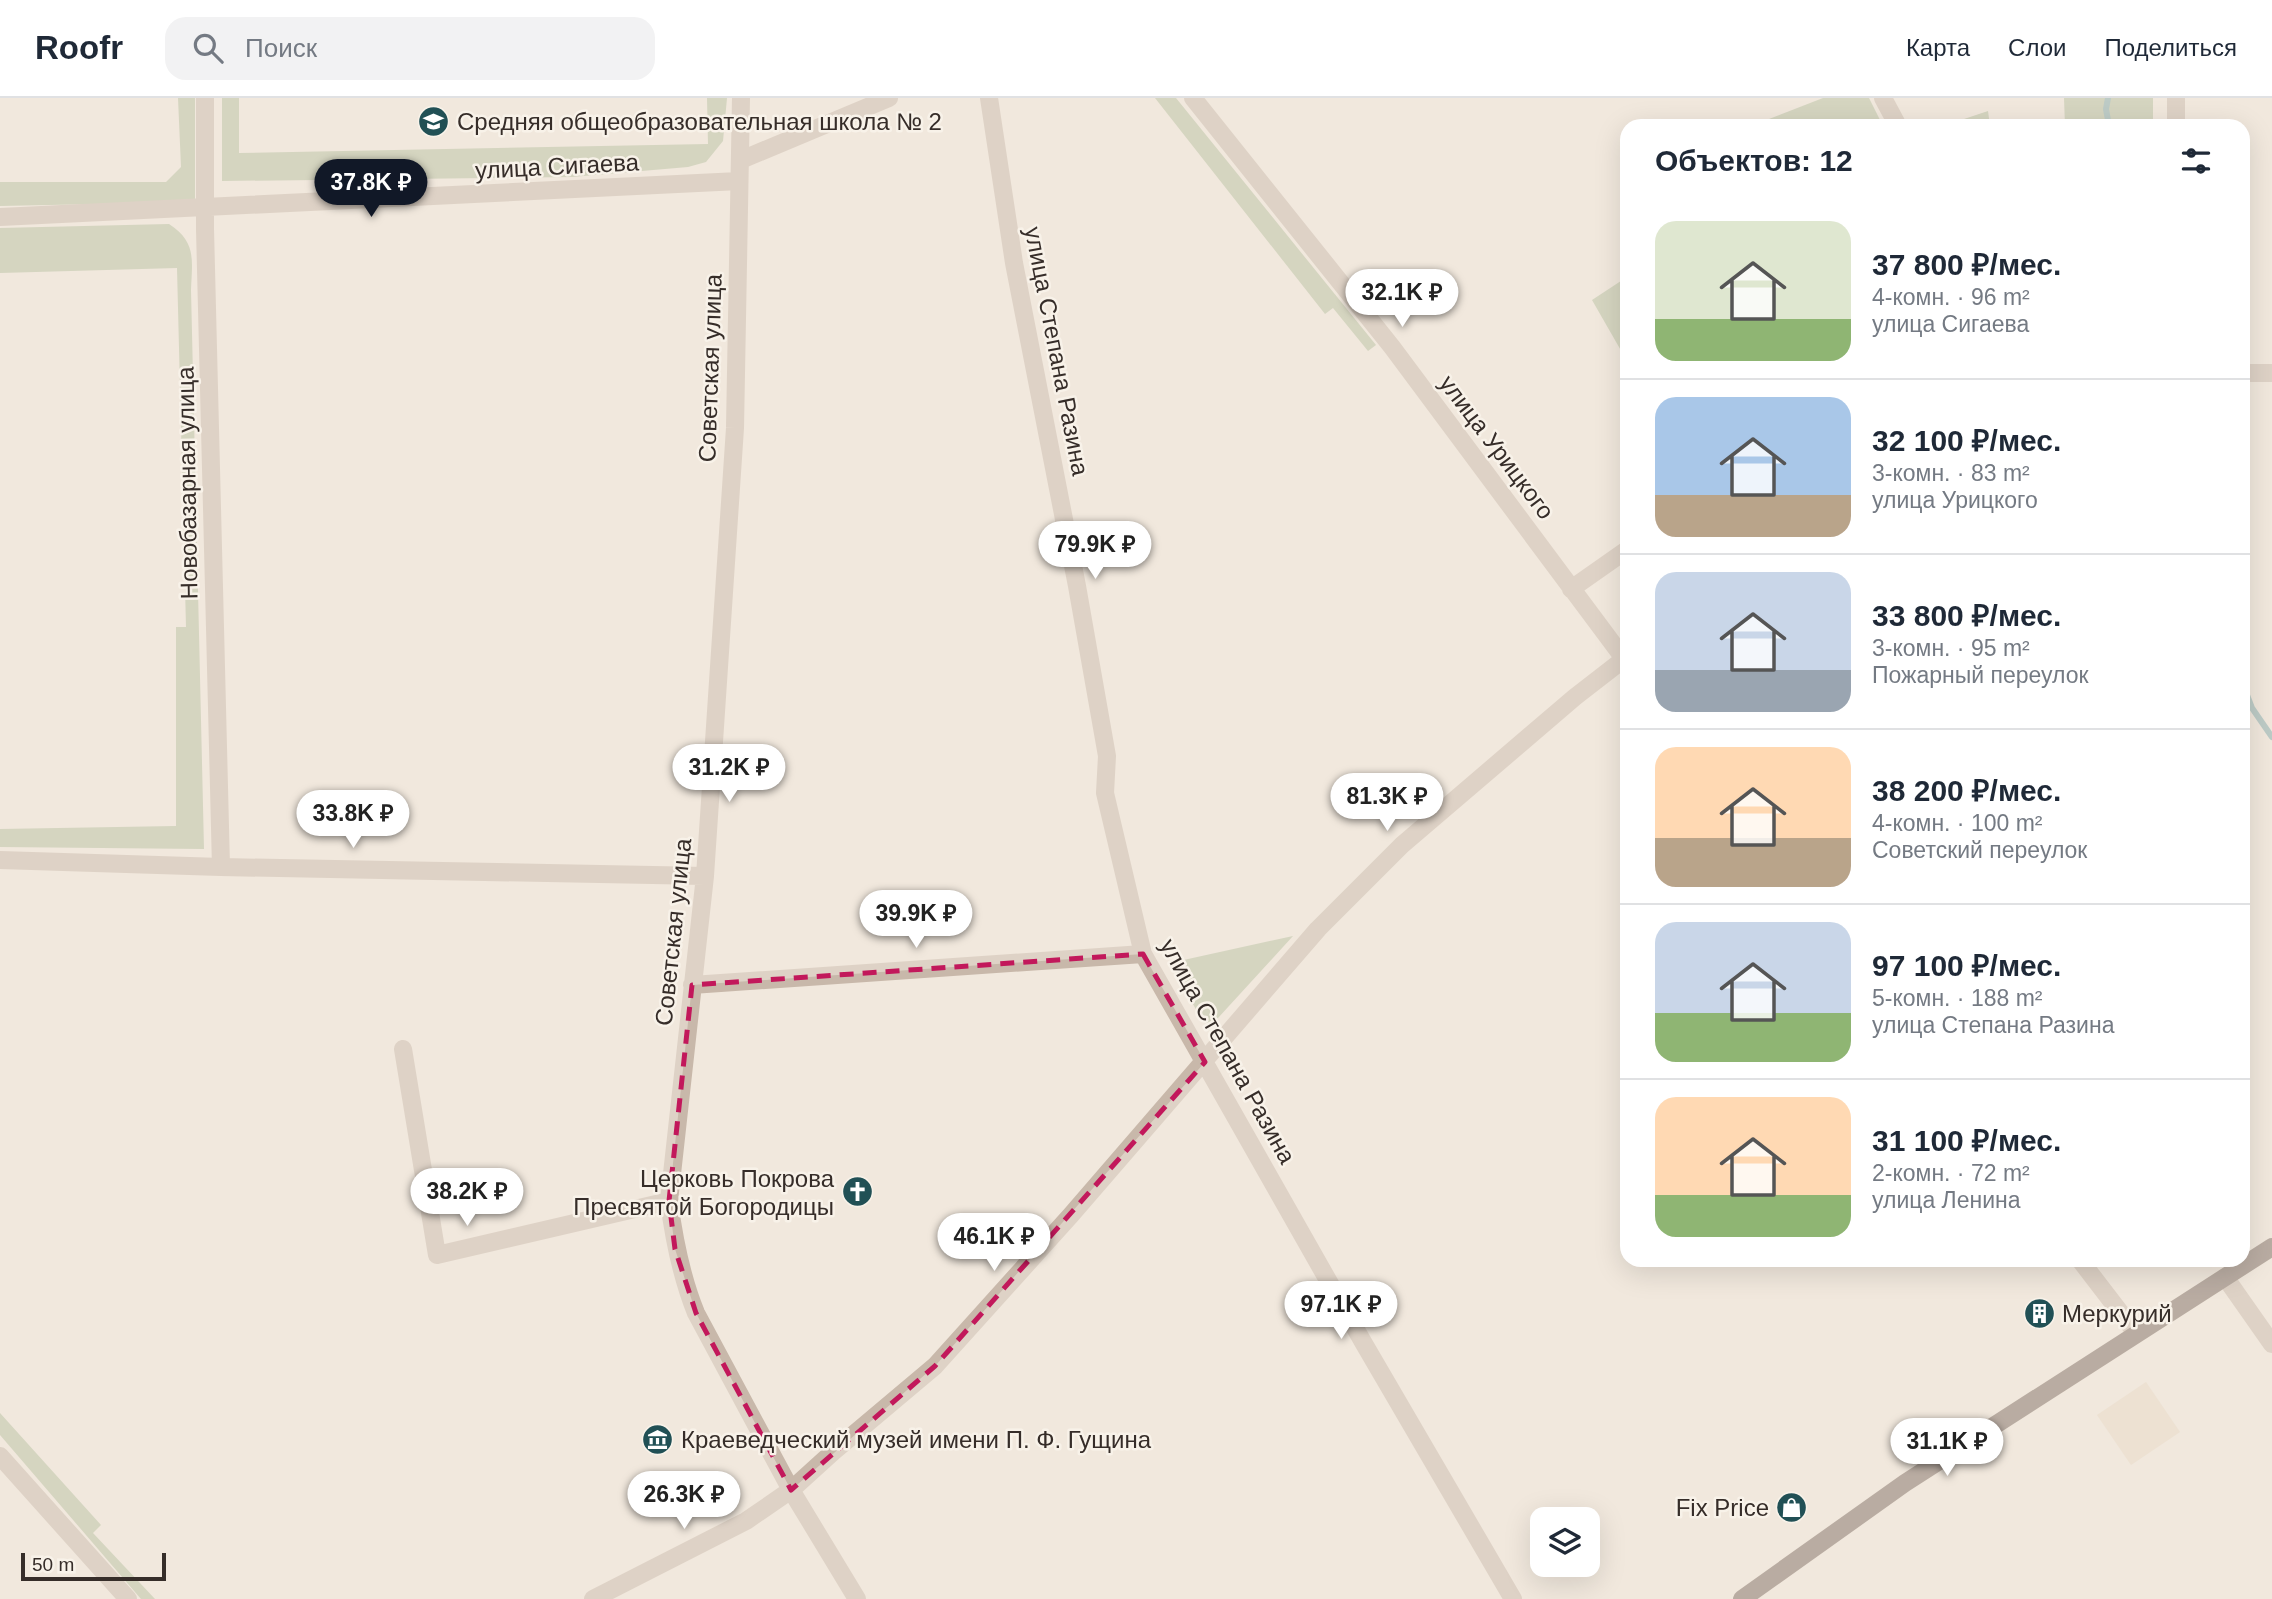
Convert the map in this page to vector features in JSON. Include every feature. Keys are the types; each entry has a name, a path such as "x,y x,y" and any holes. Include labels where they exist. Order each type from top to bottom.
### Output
{"main road":[{"path":"2250,1261 2272,1247"},
{"path":"1742,1599 1905,1483 2241,1267"}],"street":[{"name":"Новобазарная улица","path":"205,98 205,208 220,867"},
{"name":"Советская улица","path":"741,98 735,428 705,876 668,1201 675,1249 696,1313 791,1490 857,1599"},
{"path":"741,160 889,98"},
{"name":"улица Степана Разина","path":"989,98 1014,263 1107,756 1105,793 1143,954 1363,1342 1513,1599"},
{"name":"улица Урицкого","path":"1193,98 1392,347 1620,654"},
{"path":"1883,98 1894,119"},
{"path":"2176,98 2176,119"},
{"name":"улица Сигаева","path":"0,217 739,181"},
{"path":"2250,373 2272,373"},
{"path":"1571,589 1620,555"},
{"path":"593,1599 746,1521 791,1490 935,1367 1205,1062 1318,929 1402,845 1575,697 1620,666"},
{"path":"0,860 705,876"},
{"path":"692,985 1143,954"},
{"path":"402,1049 438,1255 668,1201"},
{"path":"2085,1267 2136,1333"},
{"path":"2225,1277 2272,1344"},
{"path":"0,1456 128,1599"}],"highlighted area":[{"path":"1143,954 1205,1062 935,1366 791,1490 696,1313 675,1249 669,1201 692,985"}],"green space":[{"path":"178,98 195,98 195,202 0,206 0,182 166,182 181,167"},
{"path":"222,98 239,98 239,153 708,144 707,98 727,98 723,141 706,162 688,167 572,177 222,181"},
{"path":"1155,98 1176,98 1376,345 1368,351 1333,308 1325,314"},
{"path":"1823,98 1869,98 1880,119 1769,119"},
{"path":"2064,98 2153,98 2153,119 2065,119"},
{"path":"1988,111 1989,119 1964,119"},
{"path":"169,224 189,245 192,261 204,849 0,847 0,829 176,826 176,627 186,627 177,268 0,273 0,228"},
{"path":"1620,282 1620,349 1592,300"},
{"path":"1293,936 1218,1018 1210,1023 1203,1022 1170,963"},
{"path":"0,1413 101,1525 93,1533 155,1599 141,1599 0,1435"}],"shaded area":[{"path":"2146,1382 2180,1432 2131,1465 2097,1415"}],"waterway":[{"path":"2108,98 2108,119"},
{"path":"2250,703 2272,737"}],"place":[{"name":"Средняя общеобразовательная школа № 2","path":"434,121"},
{"name":"Церковь Покрова Пресвятой Богородицы","path":"857,1192"},
{"name":"Меркурий","path":"2039,1313"},
{"name":"Краеведческий музей имени П. Ф. Гущина","path":"658,1439"},
{"name":"Fix Price","path":"1792,1507"}]}
